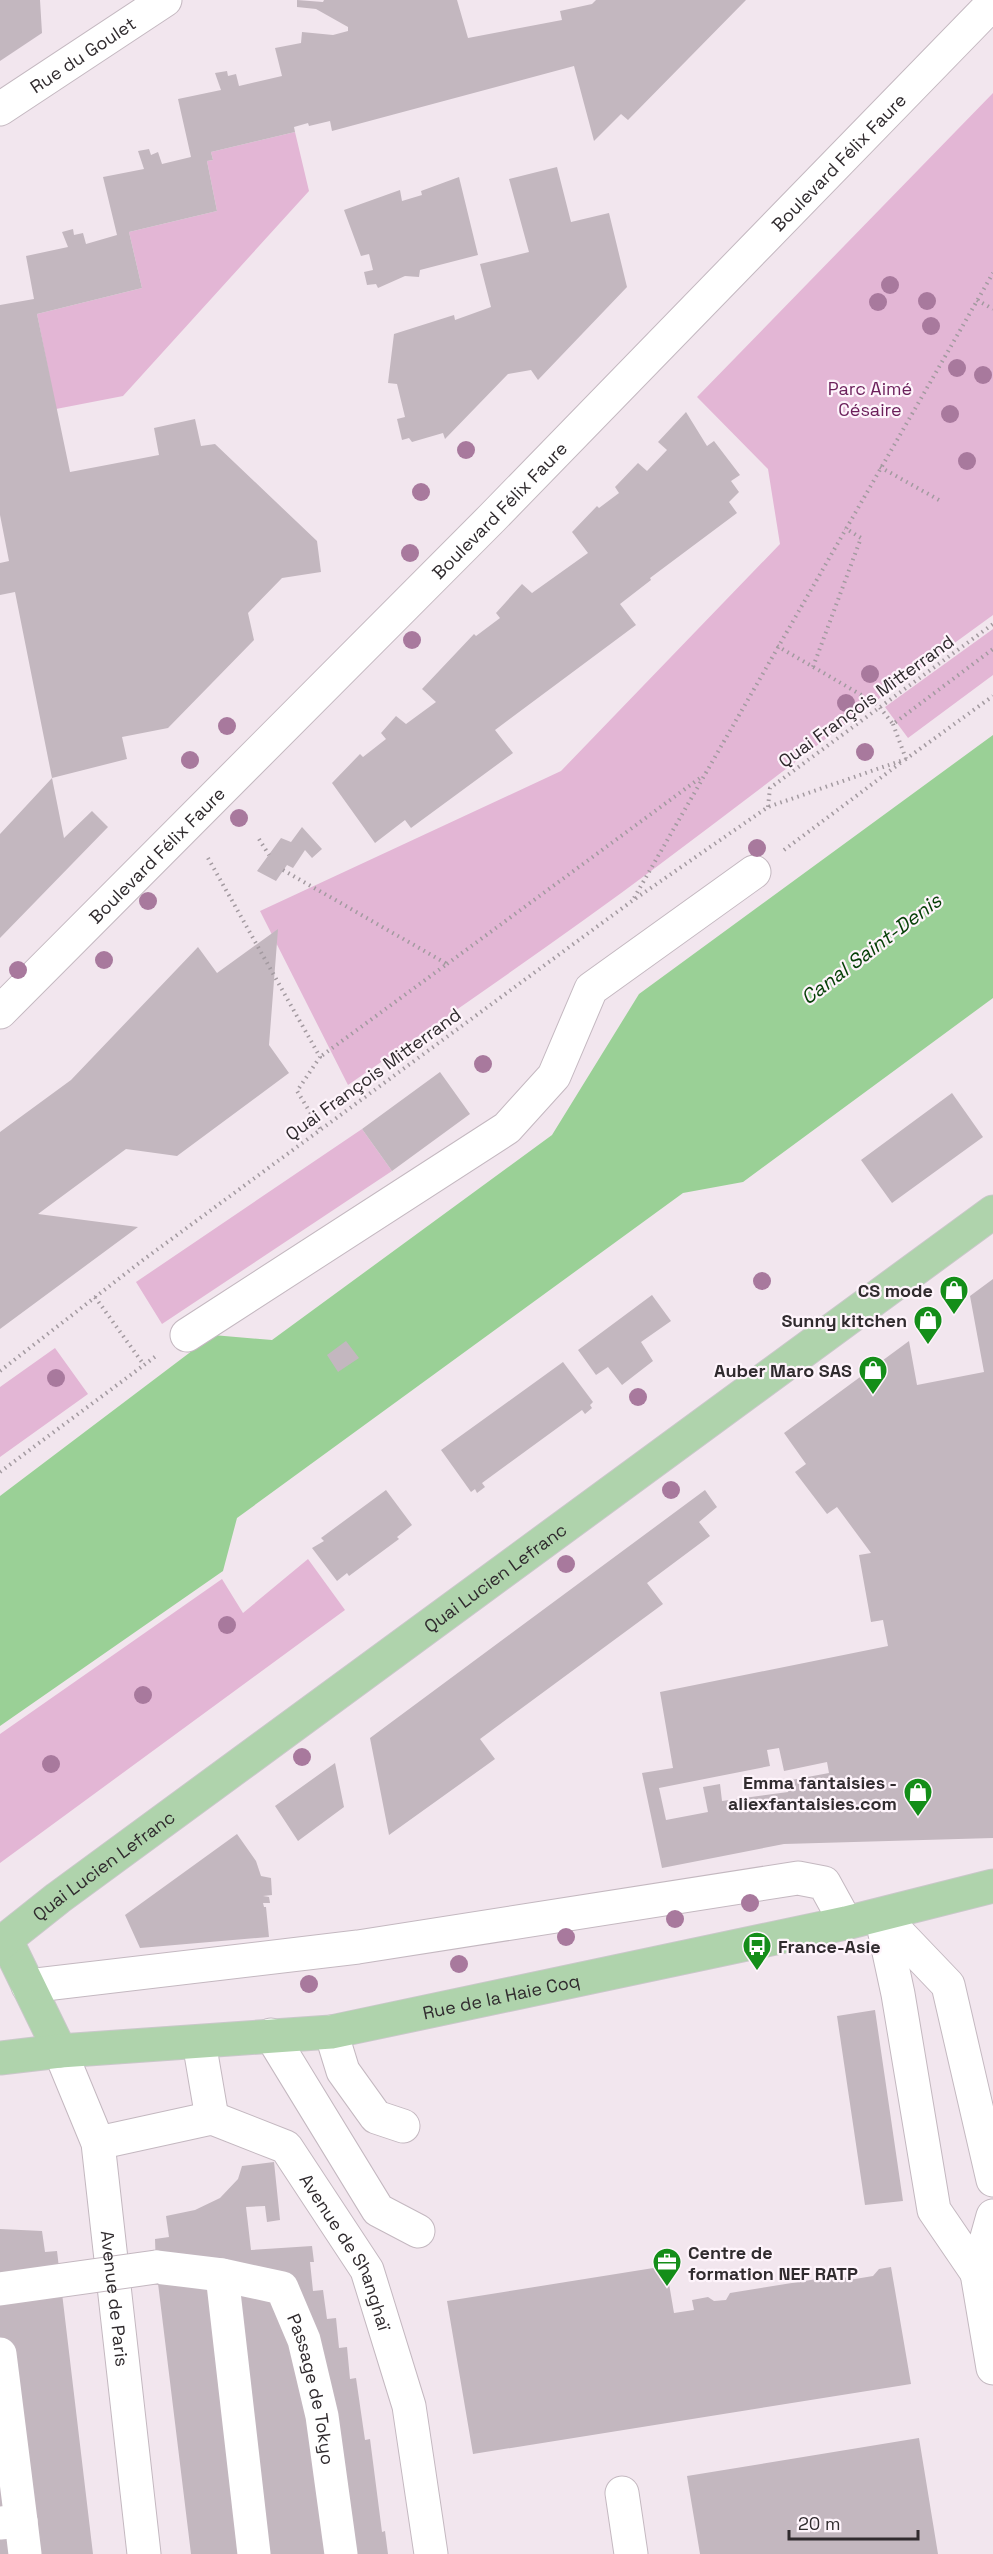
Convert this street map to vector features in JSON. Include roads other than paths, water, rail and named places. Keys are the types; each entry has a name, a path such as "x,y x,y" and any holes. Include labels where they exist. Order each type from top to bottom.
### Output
{"main road":[{"name":"Quai Lucien Lefranc","path":"3,1942 58,1898 993,1212"},
{"name":"Rue de la Haie Coq","path":"0,2058 60,2051 331,2032 846,1923 993,1886"},
{"path":"3,1942 60,2051"}],"street":[{"name":"Rue du Goulet","path":"0,109 157,2"},
{"name":"Boulevard Félix Faure","path":"0,1012 492,518 993,3"},
{"path":"187,1335 507,1128 554,1076 591,989 754,872"},
{"path":"28,1986 358,1947 798,1878 824,1883 846,1923"},
{"path":"881,1915 948,1985 993,2180"},
{"path":"881,1915 898,1994 934,2210 977,2273 993,2368"},
{"path":"331,2032 343,2071 376,2117 403,2126"},
{"path":"271,2035 378,2210 418,2231"},
{"path":"99,2143 212,2118 199,2042"},
{"name":"Avenue de Paris","path":"60,2051 99,2143 144,2554"},
{"name":"Avenue de Shanghaï","path":"212,2118 286,2146 367,2270 409,2406 431,2554"},
{"path":"977,2273 993,2216"},
{"name":"Passage de Tokyo","path":"0,2289 156,2267 222,2275 282,2288 304,2340 322,2415 341,2554"},
{"path":"222,2275 254,2554"},
{"path":"0,2354 10,2522 25,2554"},
{"path":"622,2493 631,2554"}],"water":[{"name":"Canal Saint-Denis","path":"993,735 993,998 743,1182 683,1193 237,1518 223,1571 0,1726 0,1496 213,1335 272,1340 552,1135 639,994"}],"place":[{"name":"CS mode","path":"954,1316"},
{"name":"Sunny kitchen","path":"928,1346"},
{"name":"Auber Maro SAS","path":"873,1396"},
{"name":"Emma fantaisies - aliexfantaisies.com","path":"918,1818"},
{"name":"France-Asie","path":"757,1972"},
{"name":"Centre de formation NEF RATP","path":"667,2288"}],"park label":[{"name":"Parc Aimé Césaire","path":"870,398"}]}
